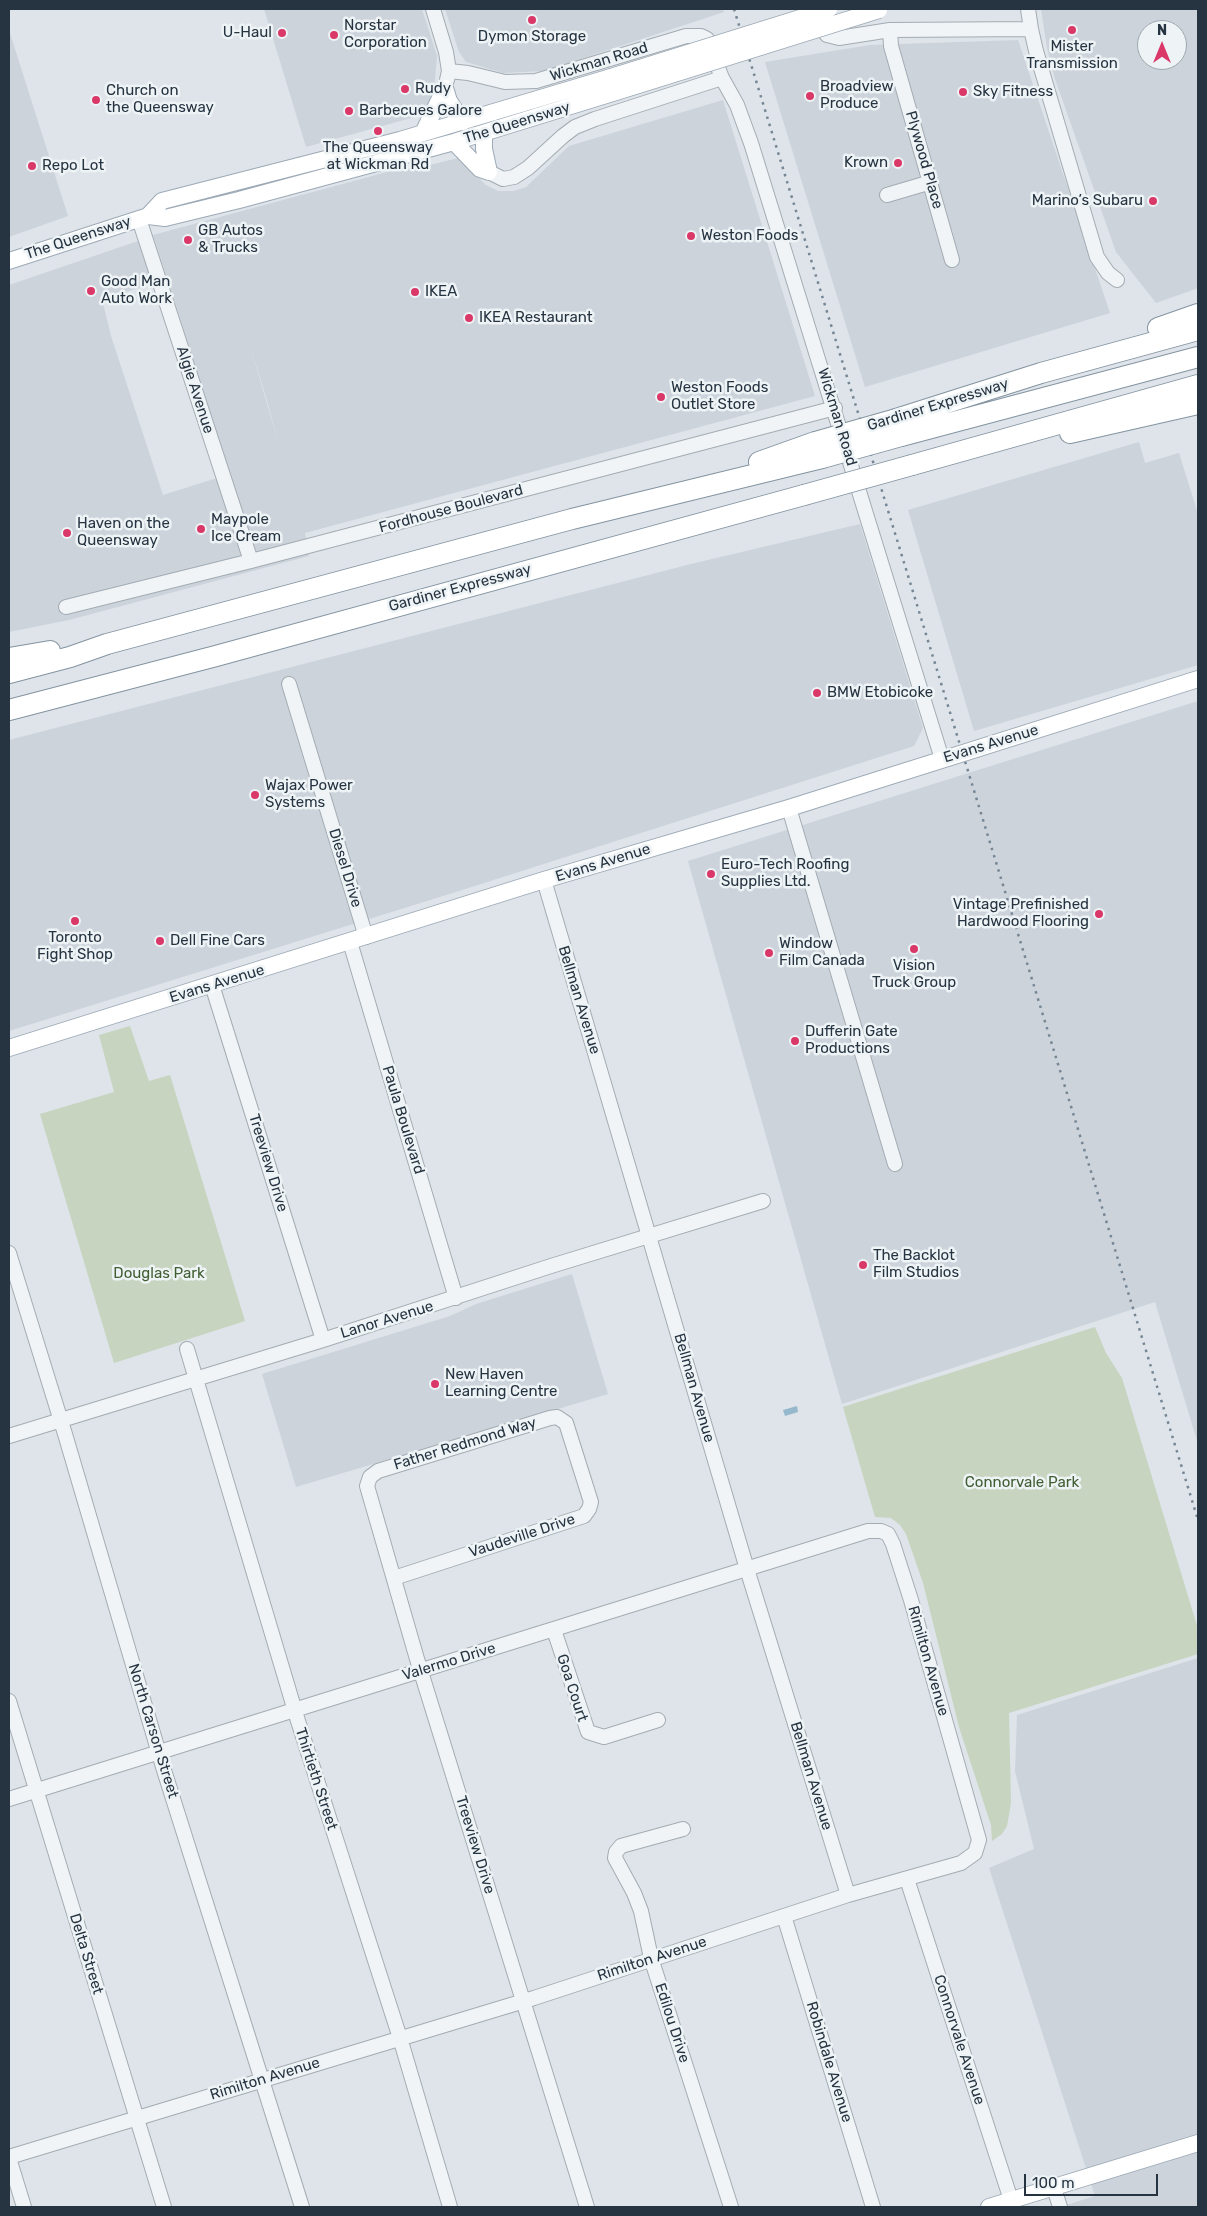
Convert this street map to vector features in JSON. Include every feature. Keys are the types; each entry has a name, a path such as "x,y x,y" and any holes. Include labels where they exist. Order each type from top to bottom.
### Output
{"highway":[{"path":"1041,373 1198,314"},
{"name":"Gardiner Expressway","path":"898,427 1041,373 1198,330"},
{"name":"Gardiner Expressway","path":"9,673 70,658 107,644 563,521 680,492 898,427 1198,357"},
{"name":"Gardiner Expressway","path":"9,710 226,653 1198,385"},
{"name":"Gardiner Expressway","path":"912,465 1084,431 1198,404"},
{"path":"9,658 67,648 107,644"}],"main road":[{"name":"The Queensway","path":"9,261 144,217 165,218 484,134 614,85 829,9"},
{"name":"The Queensway","path":"144,217 162,201 463,122 614,85 880,9"},
{"path":"445,88 463,122"},
{"path":"423,133 445,88"},
{"path":"484,134 484,148 489,172"},
{"path":"454,142 480,169 489,172"},
{"name":"Evans Avenue","path":"9,1048 544,880 789,808 1198,679"},
{"path":"989,2207 1198,2143"}],"street":[{"path":"433,9 446,52 449,71 445,88"},
{"path":"814,9 815,21 818,26 822,31 833,37 848,37 890,30 1031,29"},
{"path":"1028,9 1031,29 1097,257 1108,273 1117,280"},
{"name":"Plywood Place","path":"890,30 891,46 952,260"},
{"name":"Wickman Road","path":"449,71 468,73 506,82 536,81 695,35 707,39 722,78 737,105 751,143 835,408 942,759"},
{"path":"489,172 503,179 514,177 575,127 722,78"},
{"path":"887,195 931,182"},
{"name":"Algie Avenue","path":"144,217 251,561"},
{"name":"Fordhouse Boulevard","path":"66,607 251,561 835,408"},
{"name":"Diesel Drive","path":"289,684 366,937"},
{"path":"789,808 895,1164"},
{"name":"Bellman Avenue","path":"544,880 747,1569 848,1895"},
{"name":"Paula Boulevard","path":"350,942 456,1298"},
{"name":"Treeview Drive","path":"212,985 323,1340"},
{"name":"Lanor Avenue","path":"9,1436 196,1380 763,1201"},
{"name":"North Carson Street","path":"9,1253 159,1752 302,2207"},
{"name":"Thirtieth Street","path":"187,1349 295,1710 400,2038 450,2207"},
{"name":"Father Redmond Way","path":"368,1482 378,1471 550,1418 556,1417 566,1423"},
{"name":"Vaudeville Drive","path":"394,1578 584,1516 590,1509 591,1502 566,1423"},
{"name":"Treeview Drive","path":"368,1482 367,1491 421,1671 587,2207"},
{"name":"Valermo Drive","path":"9,1799 868,1531 880,1531 888,1534"},
{"name":"Rimilton Avenue","path":"9,2157 524,2000 848,1895 961,1862 974,1853 979,1840 911,1600 888,1534"},
{"name":"Goa Court","path":"554,1630 588,1732 604,1737 658,1720"},
{"name":"Delta Street","path":"9,1701 35,1791 164,2207"},
{"name":"Edilou Drive","path":"683,1829 622,1846 616,1852 615,1858 634,1893 641,1912 651,1958 731,2207"},
{"name":"Connorvale Avenue","path":"907,1879 1011,2200"},
{"name":"Robindale Avenue","path":"784,1916 872,2207"},
{"path":"9,2157 24,2207"},
{"path":"1054,2188 1060,2207"}],"shaded area":[{"path":"264,9 422,9 437,56 434,90 430,107 422,115 306,147"},
{"name":"Dymon Storage","path":"445,9 723,9 724,12 544,71 503,73 466,62 459,52"},
{"path":"1041,9 1198,9 1198,288 1156,303 1116,252 1055,79 1047,48"},
{"path":"9,30 68,216 9,237"},
{"path":"1018,40 1110,313 865,387 765,62 870,45"},
{"path":"723,100 815,396 305,533 309,556 69,620 9,632 9,285 144,239 158,282 102,299 111,336 163,495 230,474 153,235 387,172 426,166 458,158 486,185 498,191 514,191 526,187 569,146","holes":["250,346 266,397 280,448"]},
{"path":"1139,442 1145,463 1179,453 1198,514 1198,665 974,731 908,510"},
{"path":"860,524 923,728 914,746 459,891 9,1031 9,740 691,564"},
{"path":"1198,701 1198,1444 1155,1302 842,1404 688,861"},
{"name":"New Haven Learning Centre","path":"572,1274 608,1394 296,1487 262,1374 450,1316 476,1304"},
{"path":"1198,1658 1198,2207 1060,2207 1095,2196 989,1868 1034,1849 1015,1771 1017,1715"}],"green space":[{"name":"Douglas Park","path":"130,1026 149,1081 170,1075 245,1321 114,1363 40,1114 114,1092 99,1035"},
{"name":"Connorvale Park","path":"1095,1327 1106,1353 1122,1378 1198,1629 1198,1654 1009,1713 1011,1803 1007,1826 1002,1834 992,1841 991,1825 959,1727 923,1583 906,1534 900,1525 891,1518 875,1517 843,1407"}],"water":[{"path":"797,1406 798,1412 785,1416 783,1410"}],"railway":[{"path":"734,9 1198,1520"}],"place":[{"name":"Dymon Storage","path":"532,20"},
{"name":"Mister Transmission","path":"1072,30"},
{"name":"U-Haul","path":"282,33"},
{"name":"Norstar Corporation","path":"334,35"},
{"name":"Rudy","path":"405,89"},
{"name":"Sky Fitness","path":"963,92"},
{"name":"Broadview Produce","path":"810,96"},
{"name":"Church on the Queensway","path":"96,100"},
{"name":"Barbecues Galore","path":"349,111"},
{"name":"The Queensway at Wickman Rd","path":"378,131"},
{"name":"Krown","path":"898,163"},
{"name":"Repo Lot","path":"32,166"},
{"name":"Marino’s Subaru","path":"1153,201"},
{"name":"Weston Foods","path":"691,236"},
{"name":"GB Autos & Trucks","path":"188,240"},
{"name":"Good Man Auto Work","path":"91,291"},
{"name":"IKEA","path":"415,292"},
{"name":"IKEA Restaurant","path":"469,318"},
{"name":"Weston Foods Outlet Store","path":"661,397"},
{"name":"Maypole Ice Cream","path":"201,529"},
{"name":"Haven on the Queensway","path":"67,533"},
{"name":"BMW Etobicoke","path":"817,693"},
{"name":"Wajax Power Systems","path":"255,795"},
{"name":"Euro-Tech Roofing Supplies Ltd.","path":"711,874"},
{"name":"Vintage Prefinished Hardwood Flooring","path":"1099,914"},
{"name":"Toronto Fight Shop","path":"75,921"},
{"name":"Dell Fine Cars","path":"160,941"},
{"name":"Vision Truck Group","path":"914,949"},
{"name":"Window Film Canada","path":"769,953"},
{"name":"Dufferin Gate Productions","path":"795,1041"},
{"name":"The Backlot Film Studios","path":"863,1265"},
{"name":"New Haven Learning Centre","path":"435,1384"}]}
